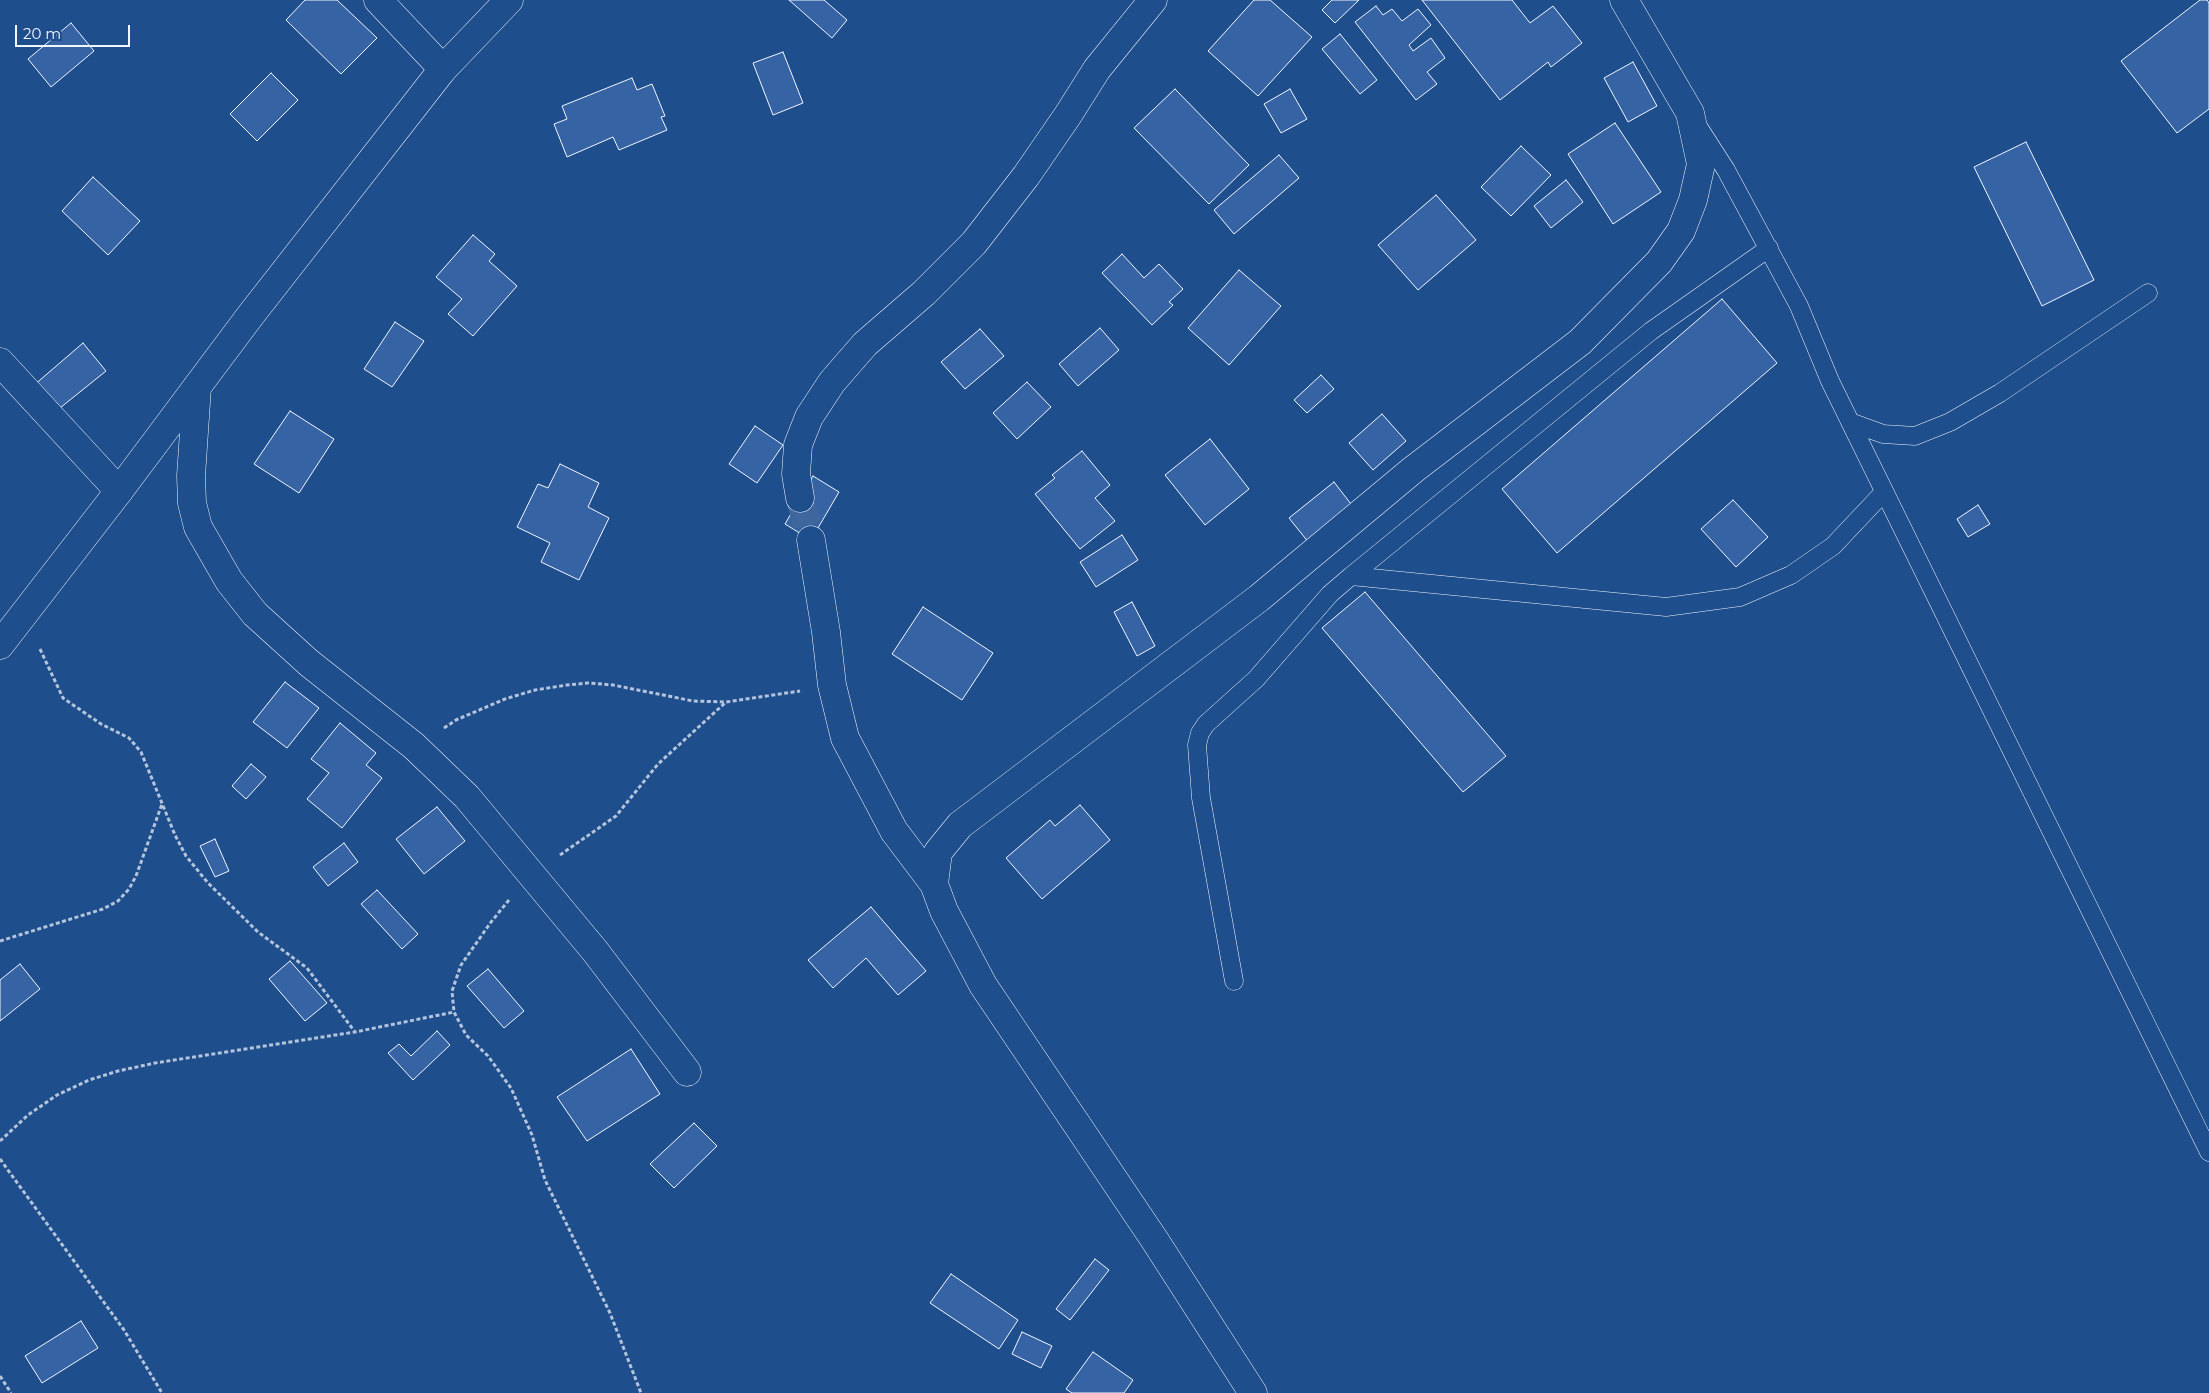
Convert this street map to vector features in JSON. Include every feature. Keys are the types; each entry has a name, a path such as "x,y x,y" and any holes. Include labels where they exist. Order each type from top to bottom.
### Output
{"street":[{"path":"378,0 443,69"},
{"path":"0,645 120,491 250,316 443,69 509,0"},
{"path":"800,498 796,474 798,445 810,417 832,382 865,344 924,293 974,243 1026,176 1097,69 1153,0"},
{"path":"934,884 938,852 960,825 1251,604 1414,469 1580,342 1659,262 1681,231 1693,200 1701,164 1690,113 1624,0"},
{"path":"0,362 120,491"},
{"path":"197,387 191,476 192,502 198,527 229,581 261,620 309,663 414,746 467,797 595,951 687,1072"},
{"path":"811,540 832,685 845,738 866,781 894,832 934,884 944,911 983,985 1154,1239 1253,1393"}],"lane":[{"path":"1690,113 1726,170 1799,306 1830,381 2209,1152"},
{"path":"1234,981 1201,798 1197,745 1200,734 1206,724 1256,679 1330,594 1351,576 1651,331 1769,248"},
{"path":"1850,422 1883,434 1915,436 1950,422 2000,393 2148,293"},
{"path":"1351,576 1666,607 1740,597 1791,575 1833,546 1884,492"}],"path":[{"path":"20,619 42,652 64,698 101,724 129,738 141,752 175,835 186,856 258,932 307,968 355,1032"},
{"path":"414,746 456,720 505,699 535,690 567,685 588,683 613,685 693,701 726,702 832,685"},
{"path":"641,1393 610,1313 545,1180 532,1135 511,1088 488,1056 466,1035 454,1012 452,991 460,964 490,922 532,874 616,816 658,764 726,702"},
{"path":"0,941 103,909 118,901 129,890 136,876 163,803"},
{"path":"0,1141 28,1115 57,1096 89,1080 155,1063 355,1032 454,1012"},
{"path":"0,1159 124,1330 162,1393"},
{"path":"0,1376 11,1393"}],"building":[{"path":"305,0 337,0 377,38 341,74 286,20"},
{"path":"789,0 824,0 847,20 832,38"},
{"path":"1254,0 1270,0 1312,37 1258,96 1208,51"},
{"path":"1332,0 1359,0 1335,23 1322,10"},
{"path":"1422,0 1512,0 1530,23 1553,6 1582,43 1551,67 1548,62 1500,100"},
{"path":"2200,0 2207,0 2209,3 2209,109 2177,133 2121,61"},
{"path":"1376,6 1383,15 1392,9 1402,21 1418,9 1431,25 1409,45 1413,51 1431,38 1445,58 1427,72 1437,84 1416,100 1355,22"},
{"path":"71,23 94,51 51,87 28,59"},
{"path":"1340,34 1377,80 1360,94 1322,49"},
{"path":"783,52 803,103 773,115 753,63"},
{"path":"1633,62 1657,106 1628,122 1604,78"},
{"path":"271,73 298,100 257,141 230,114"},
{"path":"632,78 637,90 652,84 665,116 661,117 667,130 619,150 613,137 567,157 554,124 567,119 562,106"},
{"path":"1175,89 1249,165 1209,204 1134,128"},
{"path":"1290,89 1307,119 1281,133 1264,104"},
{"path":"1615,123 1661,192 1613,224 1568,154"},
{"path":"2026,142 2094,280 2042,306 1974,167"},
{"path":"1521,146 1551,175 1511,216 1481,187"},
{"path":"1279,155 1299,178 1234,234 1214,210"},
{"path":"93,177 140,221 108,255 62,211"},
{"path":"1566,180 1583,202 1551,228 1534,206"},
{"path":"1436,195 1476,240 1418,290 1378,245"},
{"path":"473,235 495,254 489,261 517,286 473,336 448,314 462,299 436,277"},
{"path":"1122,254 1144,278 1159,264 1183,289 1169,302 1173,305 1152,325 1102,273"},
{"path":"1239,270 1281,306 1229,365 1188,328"},
{"path":"1722,299 1777,363 1557,553 1502,489"},
{"path":"395,322 424,341 392,387 364,369"},
{"path":"1100,328 1119,350 1078,386 1059,364"},
{"path":"980,329 1004,356 965,389 941,362"},
{"path":"83,343 106,371 55,412 33,386"},
{"path":"1321,375 1334,389 1307,413 1294,400"},
{"path":"1027,382 1051,407 1017,439 993,413"},
{"path":"290,411 334,439 299,493 254,464"},
{"path":"1382,414 1406,441 1373,470 1349,443"},
{"path":"755,426 783,445 757,483 729,464"},
{"path":"1210,439 1249,489 1205,525 1165,475"},
{"path":"1082,451 1110,485 1095,498 1115,521 1080,549 1035,494 1055,478 1052,475"},
{"path":"560,464 599,483 588,507 609,518 579,580 541,562 550,543 517,527 538,484 548,488"},
{"path":"813,476 839,492 811,540 785,524"},
{"path":"1334,482 1354,508 1309,543 1289,518"},
{"path":"1733,500 1768,537 1736,567 1701,529"},
{"path":"1978,505 1990,524 1968,537 1957,519"},
{"path":"1122,535 1138,560 1096,587 1080,562"},
{"path":"1365,592 1506,756 1463,792 1322,628"},
{"path":"1132,602 1155,646 1137,656 1114,612"},
{"path":"923,607 993,653 962,700 892,654"},
{"path":"285,682 319,708 287,748 253,722"},
{"path":"340,723 376,753 366,765 382,778 342,828 307,799 329,773 311,759"},
{"path":"251,764 266,777 246,799 232,786"},
{"path":"1080,805 1110,840 1042,899 1006,858 1050,820 1055,826"},
{"path":"437,807 465,841 424,874 396,839"},
{"path":"215,839 229,871 215,877 200,846"},
{"path":"344,843 358,862 328,886 313,867"},
{"path":"377,890 418,934 402,949 361,904"},
{"path":"871,907 926,971 898,995 866,958 833,988 808,960"},
{"path":"290,961 327,1003 305,1021 269,979"},
{"path":"20,964 40,989 0,1021 0,980"},
{"path":"488,969 524,1011 504,1028 467,986"},
{"path":"437,1031 450,1045 413,1080 388,1053 399,1044 411,1056"},
{"path":"631,1049 660,1094 587,1141 557,1097"},
{"path":"694,1123 717,1146 674,1188 650,1164"},
{"path":"1095,1259 1109,1270 1070,1320 1056,1309"},
{"path":"951,1274 1018,1320 999,1349 930,1303"},
{"path":"81,1321 98,1348 42,1383 25,1356"},
{"path":"1022,1332 1052,1346 1041,1368 1012,1354"},
{"path":"1093,1352 1133,1380 1124,1393 1072,1393 1066,1389"}],"tunnel":[{"path":"800,498 811,540"}]}
